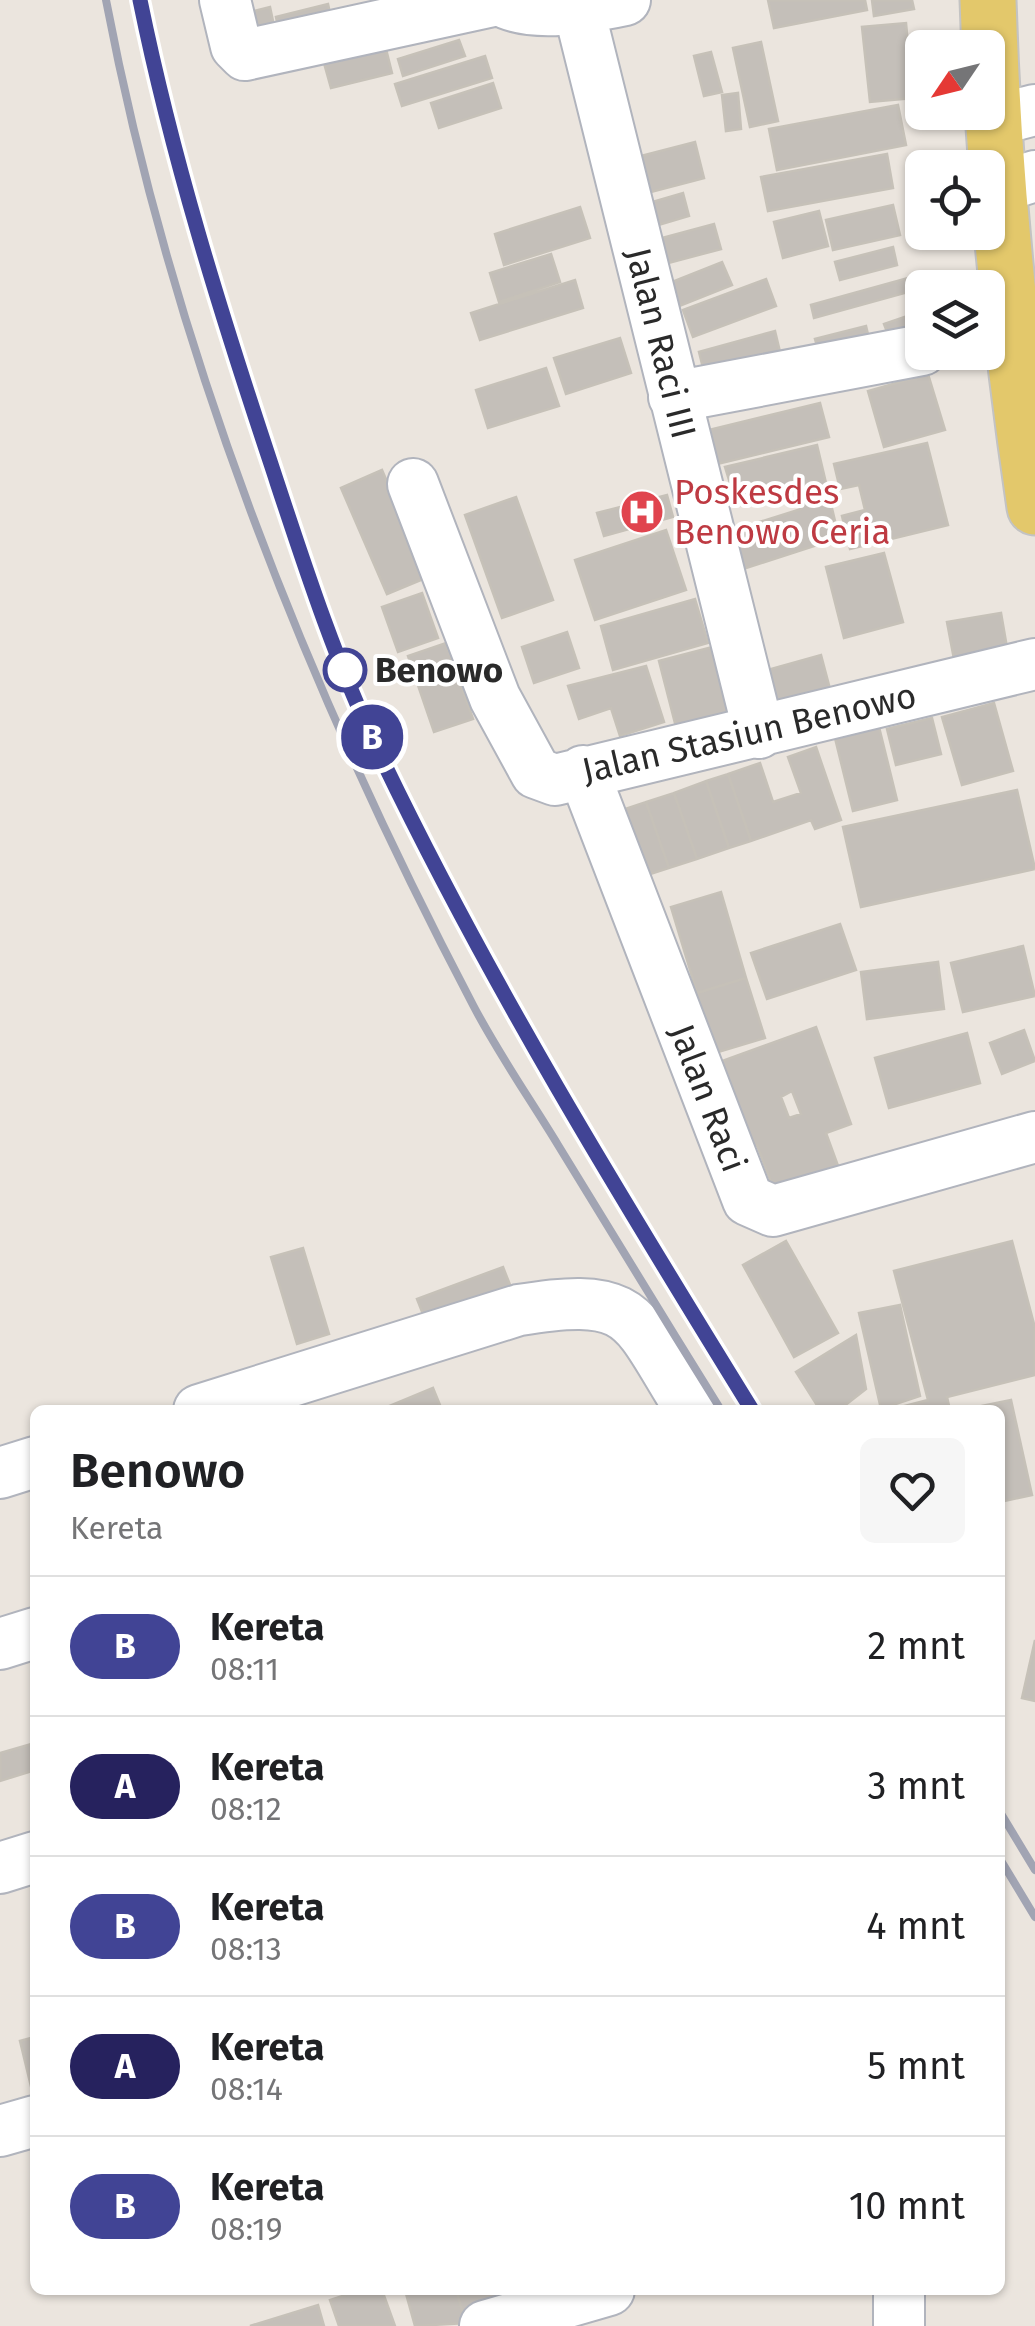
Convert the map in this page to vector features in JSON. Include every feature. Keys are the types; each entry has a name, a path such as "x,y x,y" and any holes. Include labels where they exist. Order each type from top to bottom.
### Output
{"main road":[{"path":"988,0 1014,116 1018,182 1010,316 1028,409 1035,507"}],"street":[{"path":"225,0 236,46 245,56 499,0 512,6 602,5"},
{"name":"Jalan Raci III","path":"602,5 674,397 759,733"},
{"path":"674,397 905,353"},
{"name":"Jalan Stasiun Benowo","path":"413,484 496,698 536,773 555,780 1035,664"},
{"name":"Jalan Raci","path":"583,772 748,1200 774,1211 1035,1137"},
{"path":"215,1405 519,1310 571,1302 612,1307 632,1318 688,1405"},
{"path":"0,1473 30,1464"},
{"path":"0,1644 30,1634"},
{"path":"0,1868 30,1859"},
{"path":"0,2131 30,2122"},
{"path":"485,2326 591,2295"},
{"path":"899,2295 899,2326"}],"building":[{"path":"768,0 865,0 867,10 774,28"},
{"path":"872,0 912,0 914,9 874,16"},
{"path":"328,4 335,36 282,46 276,17"},
{"path":"270,7 277,40 251,47 242,14"},
{"path":"906,23 905,99 870,102 862,27"},
{"path":"459,40 465,56 403,76 398,59"},
{"path":"384,41 392,73 331,88 322,56"},
{"path":"761,42 778,121 750,127 733,48"},
{"path":"711,52 722,92 704,96 694,56"},
{"path":"485,56 492,78 402,106 395,84"},
{"path":"493,83 501,108 439,128 431,103"},
{"path":"738,93 741,129 726,131 722,95"},
{"path":"898,105 906,145 777,170 769,129"},
{"path":"695,142 704,178 628,198 618,162"},
{"path":"887,154 893,188 768,211 761,177"},
{"path":"683,193 689,216 635,232 628,209"},
{"path":"893,205 900,235 833,250 826,220"},
{"path":"580,207 590,238 504,265 495,234"},
{"path":"819,211 828,246 783,258 774,222"},
{"path":"714,224 721,249 661,265 655,240"},
{"path":"893,247 897,265 840,280 835,262"},
{"path":"551,254 560,282 499,302 490,273"},
{"path":"722,262 732,285 672,309 662,286"},
{"path":"766,279 776,306 693,337 683,310"},
{"path":"905,279 905,293 814,318 811,305"},
{"path":"575,280 583,308 480,340 471,313"},
{"path":"905,317 905,337 891,342 884,324"},
{"path":"866,326 871,347 821,360 815,339"},
{"path":"775,331 781,356 705,376 699,352"},
{"path":"620,338 631,373 566,394 554,358"},
{"path":"546,368 559,406 488,428 476,390"},
{"path":"928,374 945,430 884,447 868,391"},
{"path":"820,403 829,437 709,466 701,432"},
{"path":"927,443 948,525 850,549 842,516 865,510 859,485 840,489 834,464"},
{"path":"817,445 839,538 734,572 721,534 801,509 794,488 737,506 725,467"},
{"path":"382,470 428,577 387,594 341,488"},
{"path":"667,495 673,517 604,536 597,513"},
{"path":"516,497 553,600 502,618 465,515"},
{"path":"666,530 686,590 595,620 575,560"},
{"path":"884,553 903,622 844,638 826,567"},
{"path":"422,593 438,638 398,652 382,607"},
{"path":"695,599 708,643 613,670 601,626"},
{"path":"1001,613 1010,665 957,675 947,622"},
{"path":"567,632 579,668 534,683 522,647"},
{"path":"446,643 473,719 434,732 408,656"},
{"path":"720,645 738,712 676,727 659,661"},
{"path":"821,655 834,704 774,720 760,672"},
{"path":"646,666 664,722 620,736 611,708 579,719 568,686"},
{"path":"994,703 1013,771 962,785 942,717"},
{"path":"932,718 941,754 896,765 887,729"},
{"path":"878,723 897,800 853,811 834,734"},
{"path":"816,747 841,820 815,829 811,820 751,841 728,774 760,763 773,802 801,793 788,757"},
{"path":"728,774 751,841 729,848 706,781"},
{"path":"706,781 729,848 697,859 674,793"},
{"path":"1017,790 1035,869 861,907 843,827"},
{"path":"674,793 697,859 669,868 646,802"},
{"path":"646,802 669,868 632,880 610,814"},
{"path":"721,892 746,978 697,993 671,907"},
{"path":"840,924 856,970 767,999 751,953"},
{"path":"1023,946 1035,996 963,1012 951,963"},
{"path":"938,962 944,1009 867,1019 861,972"},
{"path":"746,978 765,1038 715,1053 697,993"},
{"path":"816,1027 851,1124 826,1133 841,1174 777,1198 757,1145 746,1149 714,1064","holes":["792,1091 801,1114 789,1118 781,1097"]},
{"path":"1024,1030 1035,1061 1002,1074 990,1043"},
{"path":"967,1033 980,1083 889,1108 875,1058"},
{"path":"786,1241 838,1333 794,1357 743,1265"},
{"path":"1012,1241 1035,1328 1035,1375 947,1397 949,1405 908,1405 928,1400 894,1271"},
{"path":"303,1248 329,1334 297,1344 271,1257"},
{"path":"503,1267 514,1295 428,1327 417,1299"},
{"path":"900,1305 920,1396 880,1405 859,1313"},
{"path":"856,1335 866,1389 845,1405 817,1405 796,1372"},
{"path":"433,1388 440,1405 392,1405"},
{"path":"1011,1400 1032,1495 1005,1501 1005,1405 987,1405"},
{"path":"1035,1640 1035,1701 1022,1698"},
{"path":"30,1744 30,1772 0,1781 0,1753"},
{"path":"30,2038 30,2082 20,2041"},
{"path":"346,2295 384,2295 395,2326 339,2326 330,2300"},
{"path":"406,2295 458,2295 466,2323 415,2326"},
{"path":"458,2295 509,2295 513,2309 466,2323"},
{"path":"318,2305 324,2326 250,2326"}],"railway":[{"path":"106,0 134,131 168,261 208,389 252,516 355,764 483,1023 718,1405"},
{"path":"140,0 167,117 215,291 308,574 364,719 510,1005 749,1405"},
{"path":"1005,1820 1035,1870"},
{"path":"1005,1867 1035,1917"}],"train":[{"name":"B","path":"140,0 160,97 235,359 322,612 378,752 503,995 749,1405"}],"place":[{"name":"Poskesdes Benowo Ceria","path":"642,512"},
{"name":"Benowo","path":"345,670"}]}
